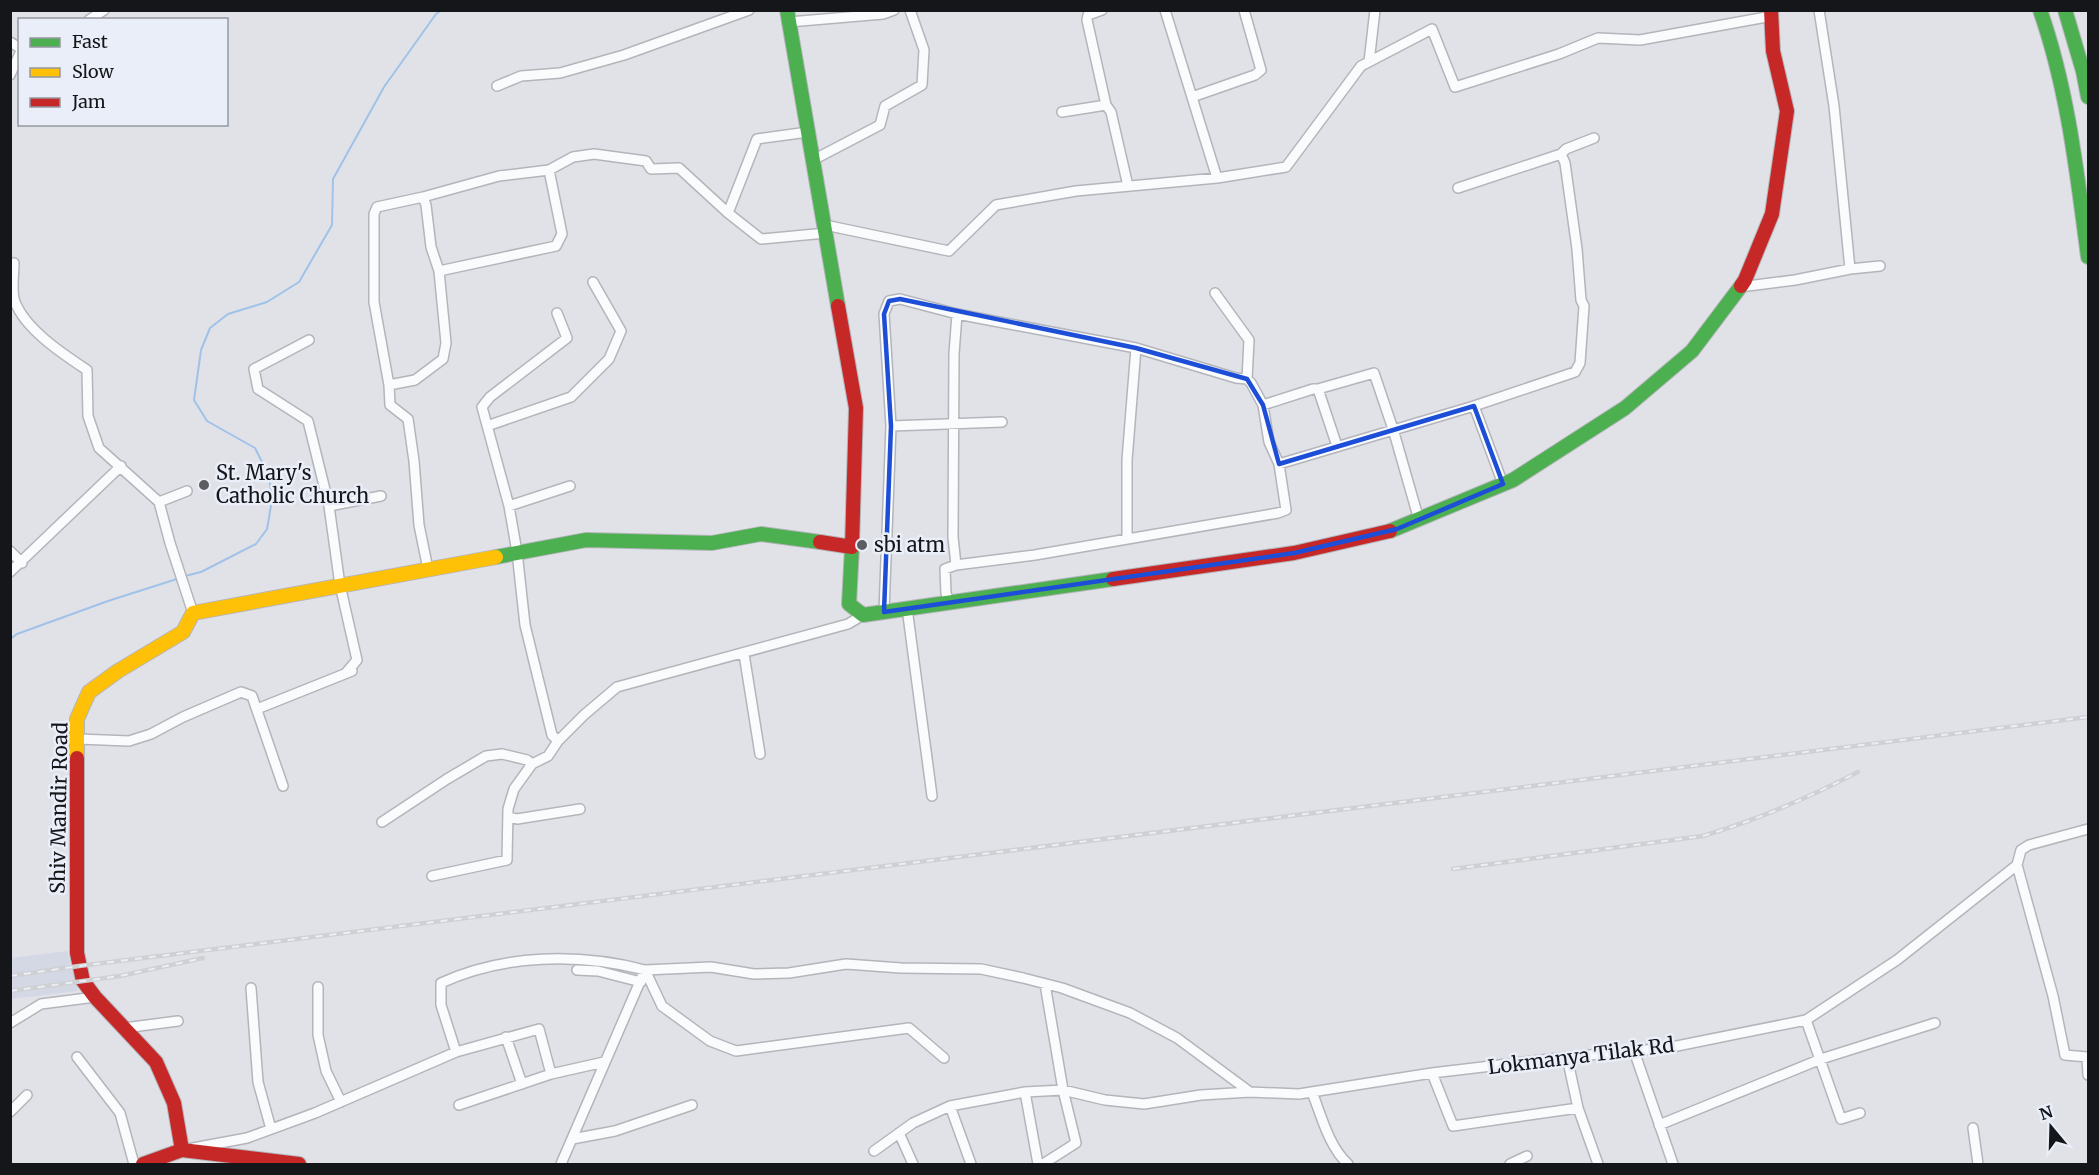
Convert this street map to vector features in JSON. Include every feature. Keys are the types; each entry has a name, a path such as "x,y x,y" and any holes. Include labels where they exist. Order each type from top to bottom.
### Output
{"main road":[{"path":"2040,10 2057,65 2070,125 2088,257"},
{"path":"2065,10 2076,42 2088,97"},
{"path":"788,16 856,408 849,604 863,615 1294,553 1397,529 1513,480 1625,408 1692,351 1745,280 1772,214 1787,111 1773,51 1772,13"},
{"path":"193,613 586,540 712,543 761,534 852,547"},
{"name":"Shiv Mandir Road","path":"182,1150 174,1103 156,1062 83,981 77,953 77,719 89,692 118,671 183,632 193,613"},
{"path":"143,1164 182,1150 226,1159 299,1164"}],"street":[{"path":"497,86 521,76 560,73 624,55 748,10"},
{"path":"788,16 883,14 894,10"},
{"path":"813,160 880,125 885,106 922,85 924,50 910,10"},
{"path":"1102,10 1088,15 1087,20 1106,105 1111,112 1128,186"},
{"path":"1165,10 1217,178"},
{"path":"1192,96 1255,75 1261,70 1244,10"},
{"path":"1369,62 1375,10"},
{"path":"1820,10 1834,106 1850,269"},
{"path":"428,569 419,525 408,419 390,405 389,385 374,302 374,214 377,207 499,176 549,170 573,157 594,154 646,161 651,169 679,168 760,239 826,229 948,251 996,206 1076,191 1217,178 1286,167 1361,66 1432,29 1455,87 1559,54 1598,38 1640,40 1772,13"},
{"path":"10,75 18,57"},
{"path":"1062,112 1106,105"},
{"path":"728,213 757,140 808,132"},
{"path":"1458,188 1562,154 1566,149 1594,138"},
{"path":"1279,464 1474,406 1575,372 1580,363 1584,306 1581,300 1577,249 1562,154"},
{"path":"439,271 556,246 562,234 549,170"},
{"path":"389,385 415,380 443,359 446,343 439,271 431,247 423,197"},
{"path":"10,263 14,263 14,300 27,321 55,348 87,370 88,416 99,448 159,502 193,613"},
{"path":"1740,287 1880,266"},
{"path":"487,426 572,397 609,359 621,331 593,282"},
{"path":"1215,293 1250,340 1246,379"},
{"path":"884,612 891,426 884,314 889,301 900,299 957,314 1136,348 1246,379 1251,383 1263,405 1269,442 1279,464 1286,510 1035,555 956,565 945,569 946,593 949,602"},
{"path":"557,313 567,338 490,397 482,407 509,506 525,625 552,735 558,741"},
{"path":"956,565 953,497 954,354 957,314"},
{"path":"257,709 351,671 357,660 340,585 329,506 308,421 258,389 254,369 309,340"},
{"path":"1127,538 1127,460 1136,348"},
{"path":"1263,405 1374,373 1419,520"},
{"path":"1318,389 1337,446"},
{"path":"1474,406 1503,484"},
{"path":"891,426 1002,422"},
{"path":"10,572 121,466"},
{"path":"509,506 570,486"},
{"path":"159,502 187,491"},
{"path":"329,506 381,496"},
{"path":"10,551 22,562"},
{"path":"908,608 932,796"},
{"path":"432,876 507,860 508,809 514,789 532,764 548,756 558,741 584,715 617,687 848,624 863,615"},
{"path":"744,654 760,754"},
{"path":"78,739 129,741 150,734 241,692 252,696 283,786"},
{"path":"382,822 486,756 502,754 527,760 532,764"},
{"path":"509,818 517,819 580,809"},
{"name":"Lokmanya Tilak Rd","path":"874,1151 913,1124 950,1106 1025,1092 1063,1090 1105,1100 1144,1104 1201,1095 1250,1092 1299,1094 1567,1056 1666,1048 1806,1020 1897,960 2017,865 2021,850 2029,845 2088,829"},
{"path":"2017,865 2053,996 2065,1055 2086,1057 2088,1075"},
{"path":"456,1052 441,1005 441,983 462,974 516,962 562,958 622,964 645,970 711,967 754,974 789,974 846,964 901,968 981,969 1046,984 1130,1013 1177,1038 1250,1092"},
{"path":"577,970 598,971 641,982"},
{"path":"561,1164 645,970"},
{"path":"645,970 662,1005 710,1041 736,1051 909,1028 944,1058"},
{"path":"1043,1164 1076,1143 1063,1090 1046,984"},
{"path":"318,987 318,1035 326,1071 341,1102"},
{"path":"251,988 258,1082 271,1129"},
{"path":"10,1023 41,1004 95,997"},
{"path":"1806,1020 1841,1119 1860,1113"},
{"path":"124,1028 178,1021"},
{"path":"1659,1125 1821,1059 1935,1023"},
{"path":"182,1150 247,1138 341,1102 456,1052 539,1029 551,1074"},
{"path":"506,1037 522,1084"},
{"path":"1634,1051 1673,1164"},
{"path":"1567,1056 1578,1108 1598,1164"},
{"path":"76,1057 120,1113 134,1164"},
{"path":"459,1105 551,1074 604,1062"},
{"path":"1432,1074 1453,1126 1578,1108"},
{"path":"1025,1092 1038,1164"},
{"path":"1312,1092 1331,1139 1342,1159 1348,1164"},
{"path":"10,1112 27,1095"},
{"path":"572,1139 615,1131 692,1105"},
{"path":"950,1106 971,1164"},
{"path":"1972,1128 1978,1164"},
{"path":"899,1133 912,1164"},
{"path":"1510,1164 1527,1156"}],"highlighted area":[{"path":"900,299 1136,348 1247,379 1263,405 1279,464 1474,406 1503,484 1397,529 1294,553 884,612 891,426 884,314 889,301"}],"shaded area":[{"path":"67,951 78,991 11,999 11,958"}],"waterway":[{"path":"185,576 201,572 256,544 267,529 272,500 269,476 255,448 207,421 194,400 201,350 210,328 228,314 267,302 299,282 332,225 333,179 384,87 436,14 442,10"},
{"path":"10,639 17,634 108,601 180,578"}],"railway":[{"path":"10,976 2088,717"},
{"path":"1453,869 1703,836 1782,808 1858,772"},
{"path":"10,991 120,976 203,958"}],"traffic: fast":[{"path":"787,10 838,306"},
{"path":"2040,10 2065,101 2088,257"},
{"path":"2065,10 2083,71 2088,97"},
{"path":"1390,531 1513,480 1625,408 1692,351 1741,286"},
{"path":"496,557 586,540 712,543 761,534 820,542"},
{"path":"852,547 849,604 863,615 1113,579"}],"traffic: slow":[{"path":"77,758 77,719 89,692 118,671 183,632 193,613 496,557"}],"traffic: jam":[{"path":"1741,286 1772,214 1787,111 1773,51 1771,10"},
{"path":"820,542 852,547 856,408 838,306"},
{"path":"1113,579 1294,553 1390,531"},
{"path":"77,758 77,953 83,981 156,1062 174,1103 182,1150"},
{"path":"143,1164 182,1150 299,1164"}],"place":[{"name":"St. Mary's Catholic Church","path":"204,485"},
{"name":"sbi atm","path":"862,545"}]}
